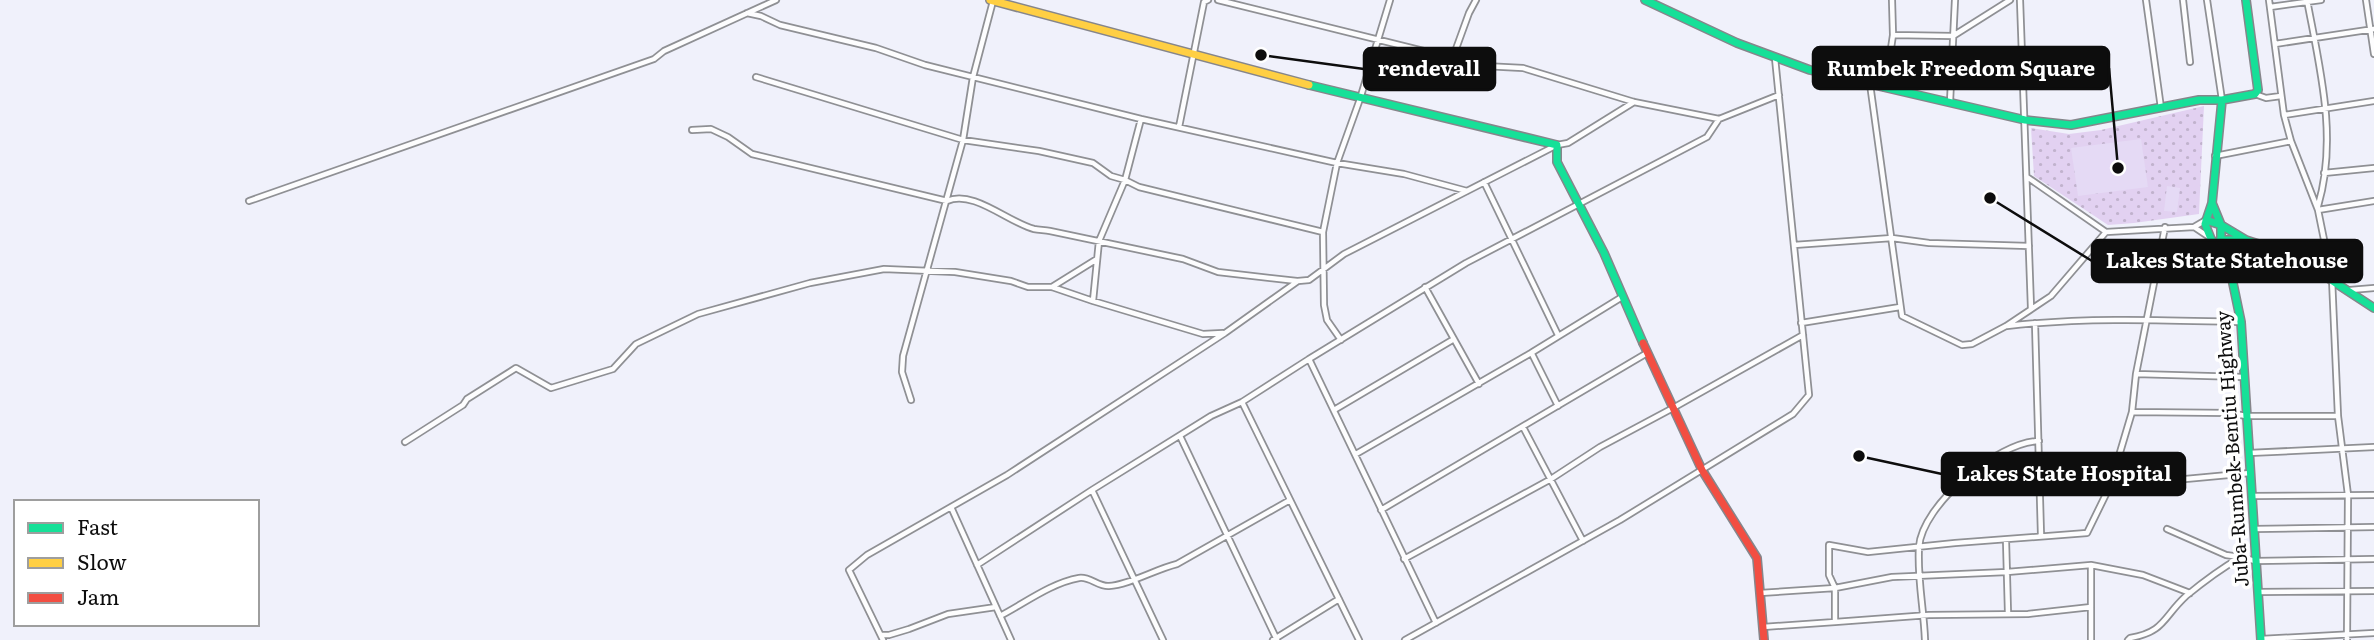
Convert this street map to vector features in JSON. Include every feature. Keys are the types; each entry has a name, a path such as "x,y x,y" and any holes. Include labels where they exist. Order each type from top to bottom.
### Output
{"main road":[{"path":"991,0 1360,99 1557,145 1557,162 1592,229 1702,470 1757,558 1763,640"},
{"path":"1645,0 1737,43 1810,70 2025,120 2071,125 2199,100 2255,94 2258,90 2246,0"},
{"path":"2218,100 2212,203 2205,228 2225,257"},
{"path":"2212,203 2221,225"},
{"path":"2206,220 2221,225 2246,240 2293,255 2374,308"},
{"name":"Juba-Rumbek-Bentiu Highway","path":"2221,225 2221,240 2241,322 2261,640"},
{"path":"2211,239 2246,240"}],"street":[{"path":"249,201 654,59 664,51 776,0"},
{"path":"911,400 902,372 903,356 947,201 991,0"},
{"path":"1179,127 1200,10 1208,0"},
{"path":"1218,0 1484,66 1522,68 1634,102 1719,120"},
{"path":"1341,340 1327,320 1324,305 1323,232 1337,163 1390,0"},
{"path":"1453,57 1476,0"},
{"path":"1885,88 1893,35 1892,0"},
{"path":"1950,102 1955,0"},
{"path":"1893,35 1953,36 2010,0"},
{"path":"2020,0 2031,308"},
{"path":"2146,0 2161,108"},
{"path":"2183,0 2190,62"},
{"path":"2207,0 2218,100"},
{"path":"2269,0 2284,116 2318,209 2332,279 2338,416 2348,495 2347,637"},
{"path":"2270,7 2321,0"},
{"path":"2366,0 2374,54"},
{"path":"2308,1 2327,108 2328,146 2324,185 2318,209"},
{"path":"747,13 761,16 780,26 876,48 925,65 1141,119 1337,163 1404,174 1468,191"},
{"path":"2275,44 2372,29"},
{"path":"1405,640 1583,541 1702,470 1793,414 1809,395 1775,58"},
{"path":"756,77 962,140 1040,151 1093,163 1111,176 1139,187 1323,232"},
{"path":"1870,84 1902,316 1962,345 1972,344 2006,326 2051,296 2106,232"},
{"path":"2255,94 2266,98 2281,96"},
{"path":"977,565 1211,416 1242,402 1425,287 1707,136 1719,120 1779,95"},
{"path":"2284,116 2374,101"},
{"path":"692,130 711,129 752,154 947,201 953,198 986,205 1033,229 1183,259 1217,272 1298,281 1309,280 1344,254 1557,145 1568,143 1634,102"},
{"path":"1093,301 1099,241 1125,180 1141,119"},
{"path":"2215,156 2291,141"},
{"path":"2324,173 2374,168"},
{"path":"2027,177 2106,232 2194,227 2206,220"},
{"path":"1484,183 1558,335"},
{"path":"2318,209 2374,201"},
{"path":"1835,622 1835,588 1829,575 1829,545 1868,552 2087,533 2110,486 2132,412 2136,374 2165,227"},
{"path":"2194,227 2211,239"},
{"path":"1794,245 1892,238 1929,243 2029,246"},
{"path":"1052,287 1098,258"},
{"path":"405,442 516,368 551,388 613,369 636,344 698,314 810,283 884,269 955,272 1011,281 1028,287 1052,287 1203,334 1225,333"},
{"path":"996,607 948,614 882,638 849,570 867,555 1007,475 1225,333 1298,281"},
{"path":"1425,287 1479,383"},
{"path":"2350,290 2374,288"},
{"path":"1356,454 1531,354 1622,297"},
{"path":"1801,323 1900,307"},
{"path":"2006,326 2146,320 2241,322"},
{"path":"2035,323 2041,536"},
{"path":"1404,559 1551,479 1600,447 1802,335"},
{"path":"1334,410 1454,339"},
{"path":"1381,510 1647,353"},
{"path":"1531,354 1558,406"},
{"path":"1309,359 1436,623"},
{"path":"2136,374 2243,377"},
{"path":"1242,402 1359,640"},
{"path":"2132,412 2338,416"},
{"path":"1522,426 1583,541"},
{"path":"1180,436 1275,639 1339,599"},
{"path":"1925,640 1919,546 1924,529 1965,476 2001,452 2024,443 2039,441"},
{"path":"2248,453 2374,447"},
{"path":"2110,486 2250,473"},
{"path":"1092,490 1163,640"},
{"path":"2252,496 2374,495"},
{"path":"1000,616 1054,587 1081,577 1108,586 1177,564 1290,500"},
{"path":"951,507 1011,640"},
{"path":"2254,529 2374,527"},
{"path":"2167,529 2226,555 2255,561 2374,559"},
{"path":"2006,540 2008,614"},
{"path":"2128,640 2157,629 2168,619 2174,607 2190,593 2241,557"},
{"path":"1760,593 1835,588 1892,577 2091,565 2143,575 2190,593"},
{"path":"2091,565 2091,640"},
{"path":"2257,592 2374,591"},
{"path":"1763,627 1924,616 2028,614 2091,607"},
{"path":"2261,640 2374,634"}],"shaded area":[{"path":"2204,106 2199,214 2108,225 2034,176 2031,128 2069,134 2101,130"},
{"path":"2141,139 2148,187 2078,196 2071,148"},
{"path":"2167,186 2180,188 2177,212 2164,211"}],"traffic: fast":[{"path":"1645,0 1737,43 1810,70 2025,120 2071,125 2199,100 2222,100 2255,94 2258,90 2246,0"},
{"path":"1309,85 1557,145 1557,162 1604,253 1643,343"},
{"path":"2222,100 2212,203 2205,224 2211,239 2224,255"},
{"path":"2212,203 2221,225 2221,240 2241,322 2261,640"},
{"path":"2206,220 2221,225 2246,240 2293,255 2374,308"},
{"path":"2220,240 2244,240"}],"traffic: slow":[{"path":"990,0 1309,85"}],"traffic: jam":[{"path":"1643,343 1702,470 1757,558 1764,640"}],"place":[{"name":"rendevall","path":"1261,55"},
{"name":"Rumbek Freedom Square","path":"2118,168"},
{"name":"Lakes State Statehouse","path":"1990,198"},
{"name":"Lakes State Hospital","path":"1859,456"}]}
